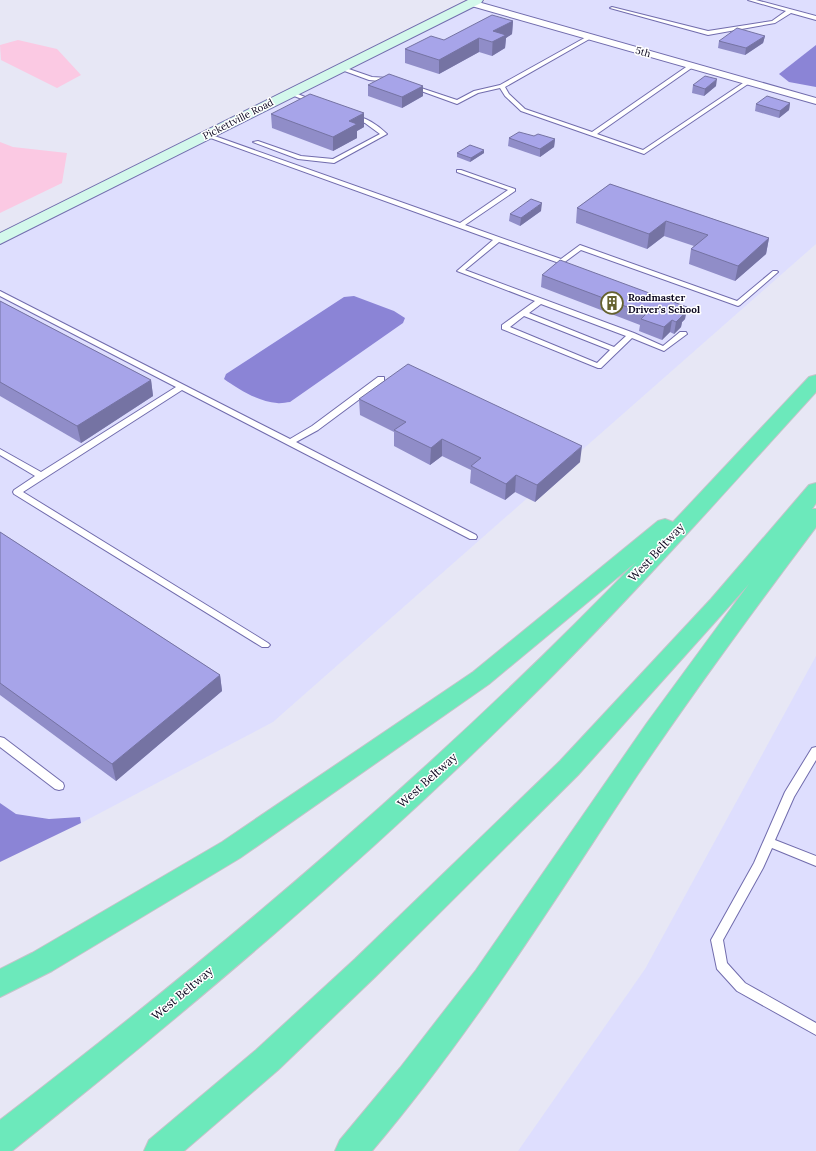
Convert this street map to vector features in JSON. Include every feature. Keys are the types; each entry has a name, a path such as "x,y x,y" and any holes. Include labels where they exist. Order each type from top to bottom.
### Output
{"highway":[{"name":"West Beltway","path":"0,1140 130,1037 242,943 329,868 477,735 539,675 816,381"},
{"path":"0,984 42,962 231,850 481,678 740,462"},
{"path":"160,1151 273,1054 376,957 569,768 719,605 816,490"},
{"path":"352,1151 386,1112 454,1024 505,954 606,802 736,616 816,512"}],"street":[{"name":"5th","path":"474,2 690,66 816,101"},
{"name":"Pickettville Road","path":"0,239 474,2"}],"lane":[{"path":"750,0 816,18"},
{"path":"612,8 708,32 773,22 790,11"},
{"path":"408,86 457,102 476,92 502,86 590,37"},
{"path":"593,134 690,66"},
{"path":"341,68 371,79 393,81"},
{"path":"502,86 507,95 523,110 644,152 748,82"},
{"path":"291,93 318,104"},
{"path":"256,142 300,158 334,161 384,134 367,122 346,114"},
{"path":"207,135 562,262 580,248 738,304 775,272"},
{"path":"459,171 513,190 460,226"},
{"path":"498,239 460,271 631,335 664,349 682,334"},
{"path":"0,293 473,537"},
{"path":"540,301 506,327 598,366 631,335"},
{"path":"523,313 616,350"},
{"path":"289,442 315,428 381,379"},
{"path":"181,387 17,492 265,645"},
{"path":"0,452 41,476"},
{"path":"0,740 59,786"},
{"path":"816,751 789,796 759,865 717,940 721,965 741,987 816,1029"},
{"path":"769,842 816,861"}],"shaded area":[{"path":"487,0 816,0 816,244 273,722 81,823 80,817 49,819 16,814 0,803 0,245"},
{"path":"18,40 57,49 81,75 57,88 1,60 0,45"},
{"path":"816,45 816,87 789,82 779,74"},
{"path":"0,142 13,147 67,153 62,183 0,213"},
{"path":"354,296 394,311 405,318 403,323 290,402 270,402 256,398 224,379 226,374 344,297"},
{"path":"816,656 816,1151 518,1151 645,969"},
{"path":"0,803 16,814 49,819 80,817 81,823 0,862"}],"building":[{"path":"492,15 513,21 493,31 506,35 492,42 479,38 439,60 405,49 431,36 444,40"},
{"path":"737,28 765,36 746,48 719,41"},
{"path":"389,74 423,86 402,97 368,85"},
{"path":"705,76 717,79 705,89 693,85"},
{"path":"310,94 364,113 349,121 357,124 333,137 271,114"},
{"path":"767,96 790,103 780,111 756,104"},
{"path":"519,132 534,136 538,134 555,139 540,149 509,138"},
{"path":"470,145 484,150 471,158 457,153"},
{"path":"610,184 769,238 738,266 691,249 708,235 666,221 649,234 577,208"},
{"path":"531,199 542,203 521,218 510,214"},
{"path":"560,260 687,307 679,314 683,315 676,322 672,320 664,327 641,319 646,314 542,275"},
{"path":"0,301 151,380 77,426 0,382"},
{"path":"408,364 582,446 537,485 516,475 506,484 471,466 481,458 442,439 431,448 394,430 406,422 359,399"},
{"path":"0,532 220,675 112,764 0,683"}],"place":[{"name":"Roadmaster Driver's School","path":"612,303"}]}
